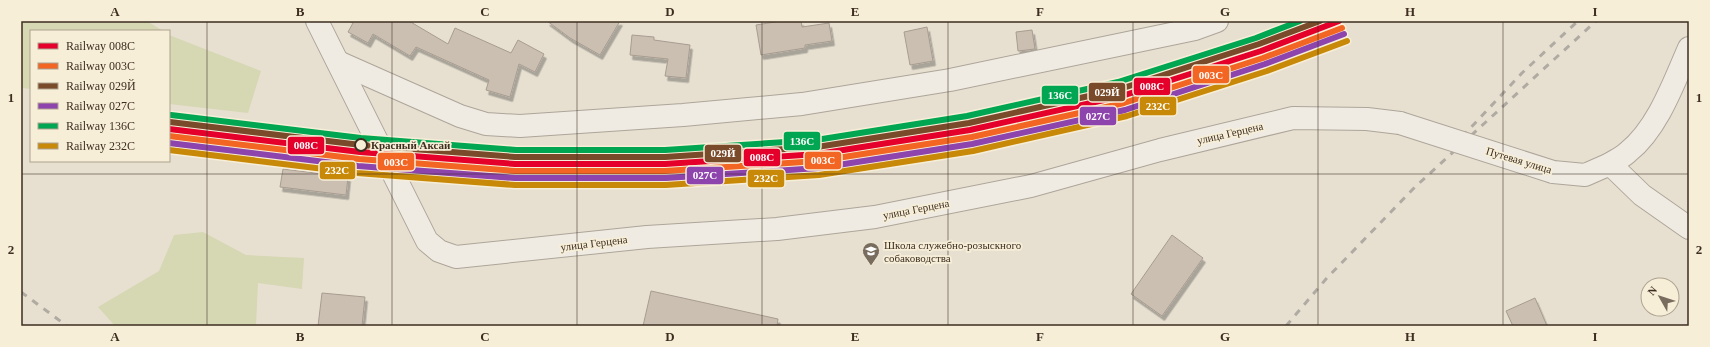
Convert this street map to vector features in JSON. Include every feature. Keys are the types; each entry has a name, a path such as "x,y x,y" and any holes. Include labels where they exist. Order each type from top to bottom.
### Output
{"street":[{"path":"317,21 338,62 460,116 486,124 520,126 683,115 802,104 950,80 1195,29 1217,21"},
{"name":"Путевая улица","path":"1400,123 1553,172 1585,175 1610,164 1629,152 1646,133 1667,99 1689,48"},
{"name":"улица Герцена","path":"338,62 427,241 439,251 456,257 647,237 777,229 875,217 1031,186 1160,150 1293,118 1366,119 1400,123"},
{"path":"1610,164 1642,195 1689,228"}],"green space":[{"path":"21,21 147,21 161,30 30,30 30,89 21,88"},
{"path":"170,35 261,71 248,113 170,104"},
{"path":"203,232 246,255 304,258 302,289 258,283 256,326 115,326 98,307 159,271 174,235"}],"building":[{"path":"349,21 409,21 448,44 455,28 511,53 518,40 544,54 535,72 519,64 510,97 486,90 489,80 416,47 410,56 373,34 368,43 348,32 353,23"},
{"path":"547,21 620,21 600,55 570,38"},
{"path":"781,21 801,21 802,27 829,23 832,41 805,45 805,48 761,55 756,25"},
{"path":"927,27 933,61 910,65 904,32"},
{"path":"1032,30 1035,49 1018,51 1016,32"},
{"path":"632,35 654,37 654,40 690,45 686,78 665,76 668,59 630,55"},
{"path":"283,169 348,177 346,195 280,187"},
{"path":"1172,235 1203,258 1162,316 1131,294"},
{"path":"651,291 778,319 777,326 643,326"},
{"path":"322,293 365,297 362,326 318,326"},
{"path":"1535,298 1547,326 1513,326 1506,311"}],"railway":[{"path":"1462,137 1522,73 1578,21"},
{"path":"1286,326 1326,279 1415,187 1596,21"},
{"path":"21,292 67,326"}],"rail line":[{"name":"136С","path":"171,115 361,138 516,150 665,150 816,140 967,116 1118,82 1256,38 1300,21"},
{"name":"029Й","path":"170,122 361,145 515,157 665,157 817,147 969,123 1120,89 1259,44 1320,21"},
{"name":"008С","path":"170,129 360,152 515,164 665,164 818,154 970,130 1122,96 1261,51 1339,21"},
{"name":"003С","path":"170,136 359,159 515,171 665,171 818,161 972,137 1124,103 1263,58 1342,28"},
{"name":"027С","path":"170,143 358,166 515,178 666,178 819,168 972,144 1125,110 1265,64 1344,34"},
{"name":"232C","path":"170,150 357,173 515,185 666,185 819,175 973,151 1127,116 1267,71 1347,41"}],"place":[{"name":"Красный Аксай","path":"361,145"},
{"name":"Школа служебно-розыскного собаководства","path":"871,266"}]}
